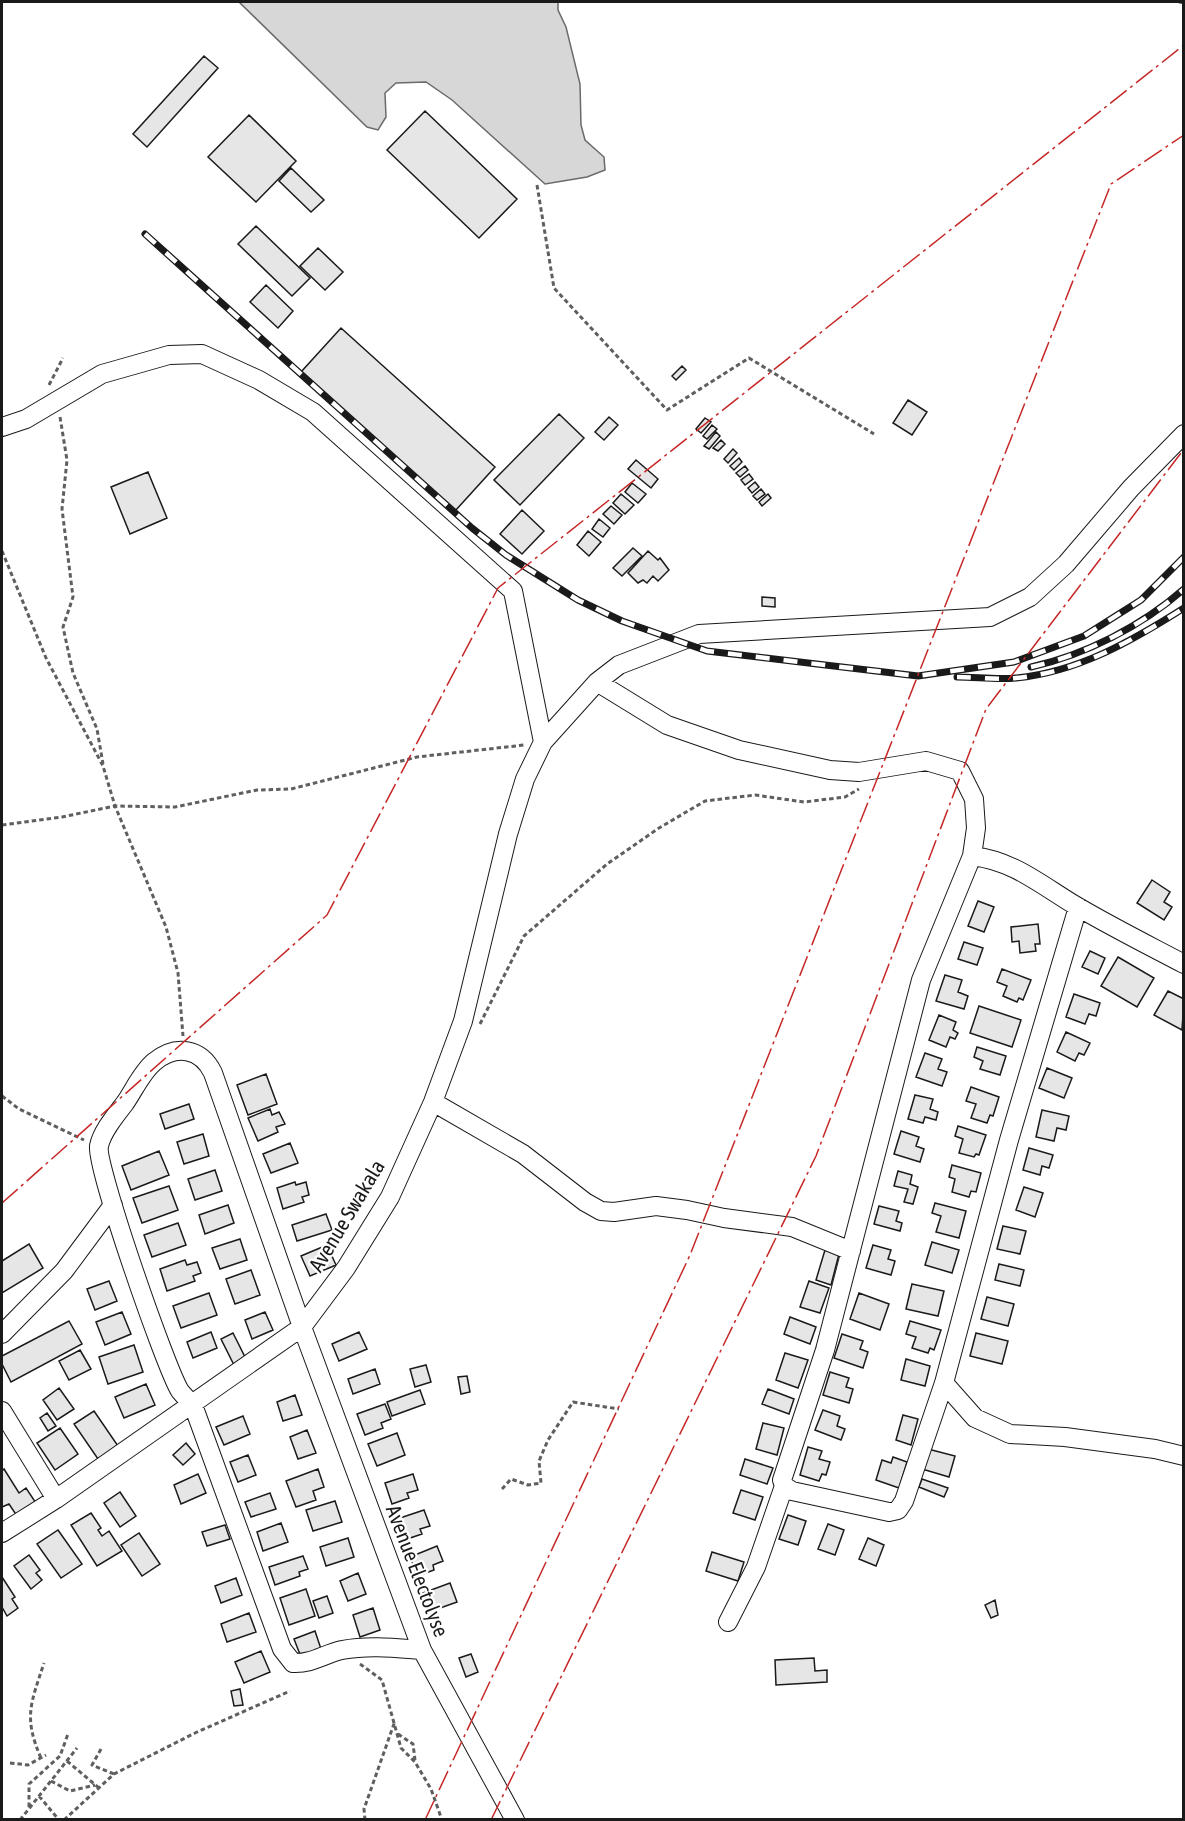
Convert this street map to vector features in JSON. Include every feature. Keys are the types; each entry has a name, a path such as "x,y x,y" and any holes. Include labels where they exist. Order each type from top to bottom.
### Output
{"street":[{"path":"2,427 26,419 102,374 169,355 202,354 259,380 313,412 513,591 543,742"},
{"name":"Avenue Swakala","path":"2,1533 56,1499 193,1405 302,1327 346,1268 390,1197 432,1102 462,1021 508,834 525,779 543,742 597,682 619,664 699,634 990,617 1030,597 1066,564 1131,488 1184,434"},
{"path":"597,682 667,725 739,750 830,770 859,772 926,760 960,771 974,799 976,828 972,856 921,981 825,1350 782,1480 784,1486 756,1567 728,1622"},
{"path":"972,856 994,859 1022,870 1078,907 1184,964"},
{"path":"784,1486 792,1491 889,1512 898,1510 904,1501 944,1383 1009,1140 1078,907"},
{"path":"183,1049 153,1062 109,1125 99,1146 113,1206 170,1369 181,1392 193,1405 282,1649 293,1663 306,1664 342,1650 379,1646 422,1650"},
{"name":"Avenue Electolyse","path":"183,1049 201,1055 213,1073 302,1327 422,1650 515,1820"},
{"path":"432,1102 523,1154 585,1202 601,1211 614,1212 656,1206 687,1210 724,1218 792,1227 851,1251"},
{"path":"2,1334 64,1271 113,1206"},
{"path":"944,1383 975,1418 1010,1434 1076,1438 1155,1449 1184,1456"},
{"path":"2,1411 56,1499"}],"path":[{"path":"1179,2 1184,3"},
{"path":"537,185 554,288 667,410 749,358 874,434"},
{"path":"63,358 47,390 57,400 67,460 62,509 73,597 63,627 73,673 97,729 103,766 115,806 166,927 178,973 184,1021 183,1049"},
{"path":"2,551 46,658 103,766"},
{"path":"2,825 62,817 115,806 175,807 257,790 291,789 417,757 543,742"},
{"path":"478,1028 524,936 607,864 659,828 705,801 755,795 804,802 845,797 863,787"},
{"path":"2,1096 19,1109 99,1146"},
{"path":"502,1489 511,1479 528,1485 541,1483 539,1461 548,1440 573,1402 619,1409"},
{"path":"342,1650 382,1680 401,1748 415,1762 430,1789 442,1820"},
{"path":"41,1758 33,1740 29,1708 44,1663"},
{"path":"64,1820 114,1774 195,1733 290,1690"},
{"path":"365,1820 364,1809 395,1720"},
{"path":"28,1809 29,1784 60,1756 68,1734"},
{"path":"398,1734 413,1744 415,1762"},
{"path":"20,1820 77,1748"},
{"path":"101,1749 92,1765 114,1774"},
{"path":"10,1763 28,1765 46,1755"},
{"path":"67,1761 99,1788"},
{"path":"51,1781 70,1791 95,1785"},
{"path":"39,1796 59,1820"}],"shaded area":[{"path":"239,2 558,2 558,10 566,27 580,84 581,125 585,140 604,157 605,170 587,177 545,184 452,100 426,82 396,83 385,93 386,117 378,130 367,127"}],"building":[{"path":"204,56 218,68 147,147 133,134"},
{"path":"425,111 517,199 479,238 387,150"},
{"path":"249,115 296,161 256,202 208,157"},
{"path":"291,168 324,200 311,212 279,181"},
{"path":"256,226 310,278 292,296 238,244"},
{"path":"318,248 343,272 325,290 300,266"},
{"path":"266,285 293,311 278,328 250,302"},
{"path":"341,328 495,467 455,511 301,372"},
{"path":"682,366 686,370 676,380 672,376"},
{"path":"908,400 927,412 912,435 893,423"},
{"path":"559,414 584,438 520,505 494,480"},
{"path":"609,417 618,425 604,440 595,432"},
{"path":"705,418 711,422 701,433 696,429"},
{"path":"712,425 717,429 707,439 703,436"},
{"path":"716,432 720,436 709,449 704,446"},
{"path":"721,440 725,444 718,451 713,448"},
{"path":"733,449 737,453 728,463 724,459"},
{"path":"739,458 742,462 734,470 730,466"},
{"path":"636,460 658,479 651,488 628,469"},
{"path":"745,466 748,470 740,477 736,473"},
{"path":"148,472 167,518 130,534 111,487"},
{"path":"749,474 753,479 745,485 741,480"},
{"path":"755,482 759,487 752,493 748,488"},
{"path":"632,483 646,494 638,503 625,492"},
{"path":"761,489 765,494 757,500 753,496"},
{"path":"621,494 634,505 625,514 613,503"},
{"path":"768,494 771,498 762,506 759,502"},
{"path":"611,506 622,515 614,524 603,514"},
{"path":"522,510 544,531 522,554 500,534"},
{"path":"599,519 610,528 603,537 592,529"},
{"path":"588,531 601,542 589,556 577,545"},
{"path":"633,548 642,556 622,576 613,568"},
{"path":"648,551 658,560 660,558 669,570 658,581 653,576 647,583 643,580 638,583 628,573"},
{"path":"762,597 775,598 775,607 762,606"},
{"path":"1152,880 1170,892 1164,902 1172,907 1164,920 1137,903"},
{"path":"978,901 994,907 984,932 968,926"},
{"path":"1038,924 1040,944 1035,944 1036,951 1020,953 1019,941 1012,942 1011,927"},
{"path":"964,942 983,948 977,965 958,959"},
{"path":"1090,951 1105,958 1098,974 1082,967"},
{"path":"1118,957 1154,978 1137,1007 1101,986"},
{"path":"1002,969 1031,980 1023,1000 1019,998 1017,1002 1003,996 1007,986 997,982"},
{"path":"945,975 962,980 958,992 968,996 964,1009 936,1001"},
{"path":"1168,991 1184,999 1182,1030 1154,1015"},
{"path":"1074,994 1100,1003 1096,1016 1089,1014 1085,1024 1066,1017"},
{"path":"979,1006 1021,1020 1012,1047 970,1033"},
{"path":"939,1015 956,1022 953,1030 958,1033 955,1039 950,1037 946,1047 929,1040"},
{"path":"1066,1032 1090,1043 1084,1055 1079,1053 1075,1061 1057,1052"},
{"path":"977,1047 1006,1056 1000,1075 980,1069 983,1061 974,1057"},
{"path":"925,1053 942,1059 938,1069 947,1072 942,1086 916,1077"},
{"path":"1047,1068 1072,1078 1064,1098 1039,1088"},
{"path":"266,1074 277,1104 248,1115 237,1085"},
{"path":"971,1087 999,1097 993,1116 990,1115 987,1123 971,1118 976,1104 966,1101"},
{"path":"915,1095 933,1099 930,1109 938,1112 936,1120 925,1117 923,1123 908,1119"},
{"path":"189,1104 194,1119 165,1129 160,1114"},
{"path":"270,1109 272,1115 279,1112 285,1124 276,1127 278,1132 258,1141 248,1118"},
{"path":"1042,1110 1069,1116 1066,1130 1057,1128 1054,1141 1036,1137"},
{"path":"958,1126 986,1135 979,1155 976,1154 974,1157 959,1153 963,1139 955,1136"},
{"path":"901,1131 919,1137 916,1146 924,1149 920,1162 894,1154"},
{"path":"203,1134 209,1156 184,1164 177,1142"},
{"path":"290,1143 298,1163 271,1173 263,1154"},
{"path":"1029,1148 1053,1155 1049,1168 1042,1166 1040,1175 1023,1170"},
{"path":"159,1151 169,1175 131,1190 122,1166"},
{"path":"952,1165 981,1173 976,1192 971,1191 969,1197 952,1192 955,1179 949,1177"},
{"path":"215,1170 222,1191 195,1200 188,1179"},
{"path":"898,1171 912,1175 910,1184 918,1187 913,1204 904,1202 908,1189 894,1186"},
{"path":"295,1182 296,1185 306,1182 309,1195 302,1197 304,1202 283,1209 277,1188"},
{"path":"169,1186 178,1210 142,1223 133,1198"},
{"path":"1024,1187 1043,1193 1035,1217 1016,1210"},
{"path":"935,1203 966,1211 959,1238 936,1232 941,1216 932,1213"},
{"path":"228,1205 234,1223 205,1234 199,1215"},
{"path":"879,1206 899,1211 896,1221 902,1223 900,1231 874,1224"},
{"path":"326,1214 332,1230 297,1241 292,1225"},
{"path":"178,1223 186,1245 152,1257 144,1235"},
{"path":"1003,1226 1026,1231 1020,1254 997,1249"},
{"path":"240,1239 247,1260 220,1269 212,1248"},
{"path":"932,1242 959,1250 952,1273 925,1265"},
{"path":"29,1244 43,1268 2,1293 2,1261"},
{"path":"327,1245 336,1265 310,1276 301,1256"},
{"path":"873,1245 891,1250 888,1259 895,1261 891,1275 866,1268"},
{"path":"825,1250 839,1254 831,1285 816,1280"},
{"path":"185,1260 187,1265 197,1262 201,1273 193,1276 195,1281 167,1291 160,1269"},
{"path":"999,1264 1024,1270 1020,1286 995,1280"},
{"path":"251,1270 260,1295 235,1304 226,1279"},
{"path":"109,1281 117,1301 95,1310 87,1289"},
{"path":"809,1281 829,1288 820,1313 800,1307"},
{"path":"912,1284 944,1291 938,1316 906,1309"},
{"path":"209,1293 217,1315 181,1328 173,1306"},
{"path":"859,1293 889,1304 880,1330 850,1319"},
{"path":"987,1297 1014,1304 1008,1326 981,1319"},
{"path":"122,1312 131,1334 105,1345 96,1322"},
{"path":"265,1312 273,1330 252,1339 245,1320"},
{"path":"790,1317 816,1327 810,1344 784,1334"},
{"path":"69,1321 82,1344 11,1382 2,1364 2,1356"},
{"path":"910,1321 941,1330 934,1350 930,1348 928,1353 912,1348 916,1337 906,1334"},
{"path":"211,1332 217,1348 193,1358 187,1342"},
{"path":"359,1332 367,1349 339,1361 332,1344"},
{"path":"233,1333 246,1359 234,1365 221,1339"},
{"path":"976,1333 1008,1341 1002,1364 970,1356"},
{"path":"842,1334 863,1341 860,1349 868,1352 863,1368 834,1358"},
{"path":"134,1345 143,1372 108,1384 99,1357"},
{"path":"80,1350 91,1369 69,1380 59,1361"},
{"path":"785,1353 808,1360 798,1388 776,1380"},
{"path":"906,1359 930,1366 925,1386 901,1380"},
{"path":"426,1365 431,1382 415,1387 410,1369"},
{"path":"375,1369 380,1384 353,1394 348,1379"},
{"path":"830,1372 849,1378 846,1387 853,1389 849,1403 823,1395"},
{"path":"467,1376 470,1392 461,1394 458,1377"},
{"path":"146,1384 155,1405 124,1418 115,1397"},
{"path":"59,1388 74,1409 57,1420 43,1400"},
{"path":"768,1389 794,1399 789,1414 762,1404"},
{"path":"420,1390 425,1404 392,1416 387,1402"},
{"path":"295,1395 302,1415 283,1421 277,1402"},
{"path":"385,1404 391,1419 381,1423 383,1428 365,1435 357,1414"},
{"path":"823,1410 840,1416 837,1426 845,1429 841,1440 815,1430"},
{"path":"94,1411 118,1446 98,1459 74,1424"},
{"path":"47,1413 56,1426 48,1431 40,1418"},
{"path":"903,1415 918,1419 911,1445 896,1440"},
{"path":"243,1416 250,1434 224,1445 216,1427"},
{"path":"763,1423 784,1428 777,1455 756,1449"},
{"path":"60,1428 78,1454 55,1470 37,1443"},
{"path":"307,1430 316,1453 298,1459 290,1437"},
{"path":"397,1433 405,1455 377,1466 368,1444"},
{"path":"186,1443 195,1454 183,1465 173,1455"},
{"path":"808,1447 822,1451 819,1459 830,1462 826,1475 822,1474 819,1481 800,1475"},
{"path":"928,1449 955,1456 949,1477 922,1469"},
{"path":"248,1455 256,1475 238,1482 230,1462"},
{"path":"893,1457 907,1462 899,1488 876,1480 882,1460 891,1463"},
{"path":"745,1459 773,1468 767,1484 740,1475"},
{"path":"4,1469 19,1493 26,1488 38,1506 19,1519 9,1504 2,1507 2,1471"},
{"path":"318,1469 324,1487 313,1491 316,1500 296,1507 286,1481"},
{"path":"198,1474 206,1493 181,1504 174,1485"},
{"path":"413,1474 418,1490 407,1493 409,1498 392,1504 385,1483"},
{"path":"922,1479 948,1488 944,1497 919,1487"},
{"path":"741,1490 763,1497 755,1520 733,1513"},
{"path":"120,1492 136,1516 120,1527 104,1503"},
{"path":"270,1493 276,1509 251,1517 245,1502"},
{"path":"335,1501 342,1522 313,1531 306,1510"},
{"path":"424,1510 430,1526 420,1529 422,1534 404,1540 397,1519"},
{"path":"91,1513 101,1528 98,1530 102,1536 109,1531 122,1551 97,1566 71,1525"},
{"path":"788,1515 806,1521 798,1545 779,1539"},
{"path":"281,1523 288,1542 263,1551 257,1532"},
{"path":"828,1524 844,1530 835,1555 818,1549"},
{"path":"225,1525 230,1539 207,1546 202,1532"},
{"path":"58,1530 82,1564 61,1578 37,1544"},
{"path":"139,1533 160,1564 142,1576 121,1545"},
{"path":"348,1538 354,1557 326,1566 320,1547"},
{"path":"868,1538 884,1545 876,1566 859,1559"},
{"path":"437,1546 443,1561 433,1565 434,1570 417,1576 410,1557"},
{"path":"712,1552 744,1562 738,1581 706,1571"},
{"path":"29,1555 40,1570 36,1573 42,1580 31,1589 14,1566"},
{"path":"303,1556 308,1569 299,1572 300,1576 275,1585 269,1567"},
{"path":"358,1573 366,1594 348,1601 340,1581"},
{"path":"2,1577 15,1597 12,1599 18,1608 7,1616 2,1607"},
{"path":"236,1578 242,1595 221,1603 215,1586"},
{"path":"450,1583 457,1602 429,1612 423,1593"},
{"path":"306,1589 315,1616 289,1625 280,1598"},
{"path":"327,1596 333,1613 319,1618 313,1601"},
{"path":"995,1600 998,1615 991,1618 985,1605"},
{"path":"373,1608 380,1630 360,1637 353,1615"},
{"path":"249,1613 256,1632 227,1642 221,1624"},
{"path":"315,1631 321,1649 301,1657 294,1639"},
{"path":"261,1651 270,1672 244,1683 235,1662"},
{"path":"471,1654 478,1672 466,1677 459,1658"},
{"path":"814,1658 815,1671 827,1670 827,1682 776,1685 775,1660"},
{"path":"240,1689 243,1705 234,1706 231,1691"}],"railway":[{"path":"145,234 472,528 506,555 578,600 622,621 707,651 918,676 1014,662 1084,636 1141,600 1184,557"},
{"path":"1031,667 1072,655 1112,637 1150,615 1184,589"},
{"path":"957,677 1016,678 1061,669 1104,653 1184,608"}],"power":[{"path":"2,1203 327,915 498,588 1184,45"},
{"path":"425,1820 690,1255 1111,184 1184,135"},
{"path":"491,1820 816,1156 986,709 1184,449"}]}
